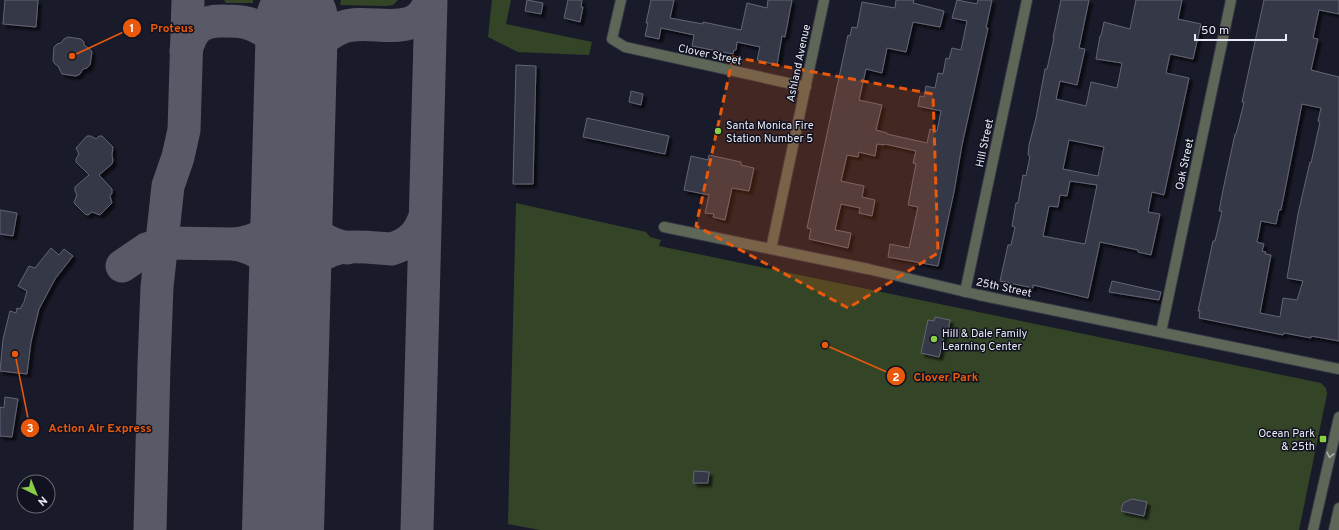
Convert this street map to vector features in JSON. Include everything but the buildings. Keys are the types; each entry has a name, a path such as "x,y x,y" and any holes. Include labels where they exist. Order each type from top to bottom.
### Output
{"street":[{"name":"Clover Street","path":"621,0 612,39 625,47 806,87"},
{"name":"Ashland Avenue","path":"771,249 824,0"},
{"name":"Hill Street","path":"965,292 1027,0"},
{"name":"Oak Street","path":"1161,332 1231,0"},
{"name":"25th Street","path":"664,227 868,269 965,292 1339,369"},
{"path":"1313,530 1339,418"},
{"path":"1334,530 1339,508"}],"highlighted area":[{"path":"733,57 933,94 938,253 848,308 696,226"}],"green space":[{"path":"224,0 253,0 253,3 226,3"},
{"path":"341,0 398,0 393,5 386,6 340,5"},
{"path":"492,0 511,0 506,24 592,42 589,55 518,52 488,37"},
{"path":"516,203 646,232 650,237 661,240 659,246 1321,383 1326,388 1327,394 1299,530 540,530 508,524"}],"taxiway":[{"path":"150,530 157,287 168,186 178,157 184,130 188,0"},
{"path":"295,77 309,54 320,41 335,31 343,27 355,25 367,24 393,26 415,21 424,13 430,0"},
{"path":"417,530 431,0"},
{"path":"186,51 191,36 204,24 217,21 239,21 262,29 269,34 287,51 296,64"},
{"path":"292,181 298,206 307,225 322,239 347,248"},
{"path":"235,244 260,237 276,224 286,205 292,181"},
{"path":"289,305 296,286 306,269 320,256 329,251 345,247 391,249 397,247 408,242 416,234 424,219"},
{"path":"122,266 147,249 165,243 235,244 250,248 264,256 275,266 283,280 289,305"}],"runway":[{"path":"283,530 297,19"}],"place":[{"name":"Proteus","path":"72,56"},
{"name":"Santa Monica Fire Station Number 5","path":"718,131"},
{"name":"Hill & Dale Family Learning Center","path":"934,339"},
{"name":"Clover Park","path":"825,345"},
{"name":"Action Air Express","path":"15,354"},
{"name":"Ocean Park & 25th","path":"1323,439"}]}
